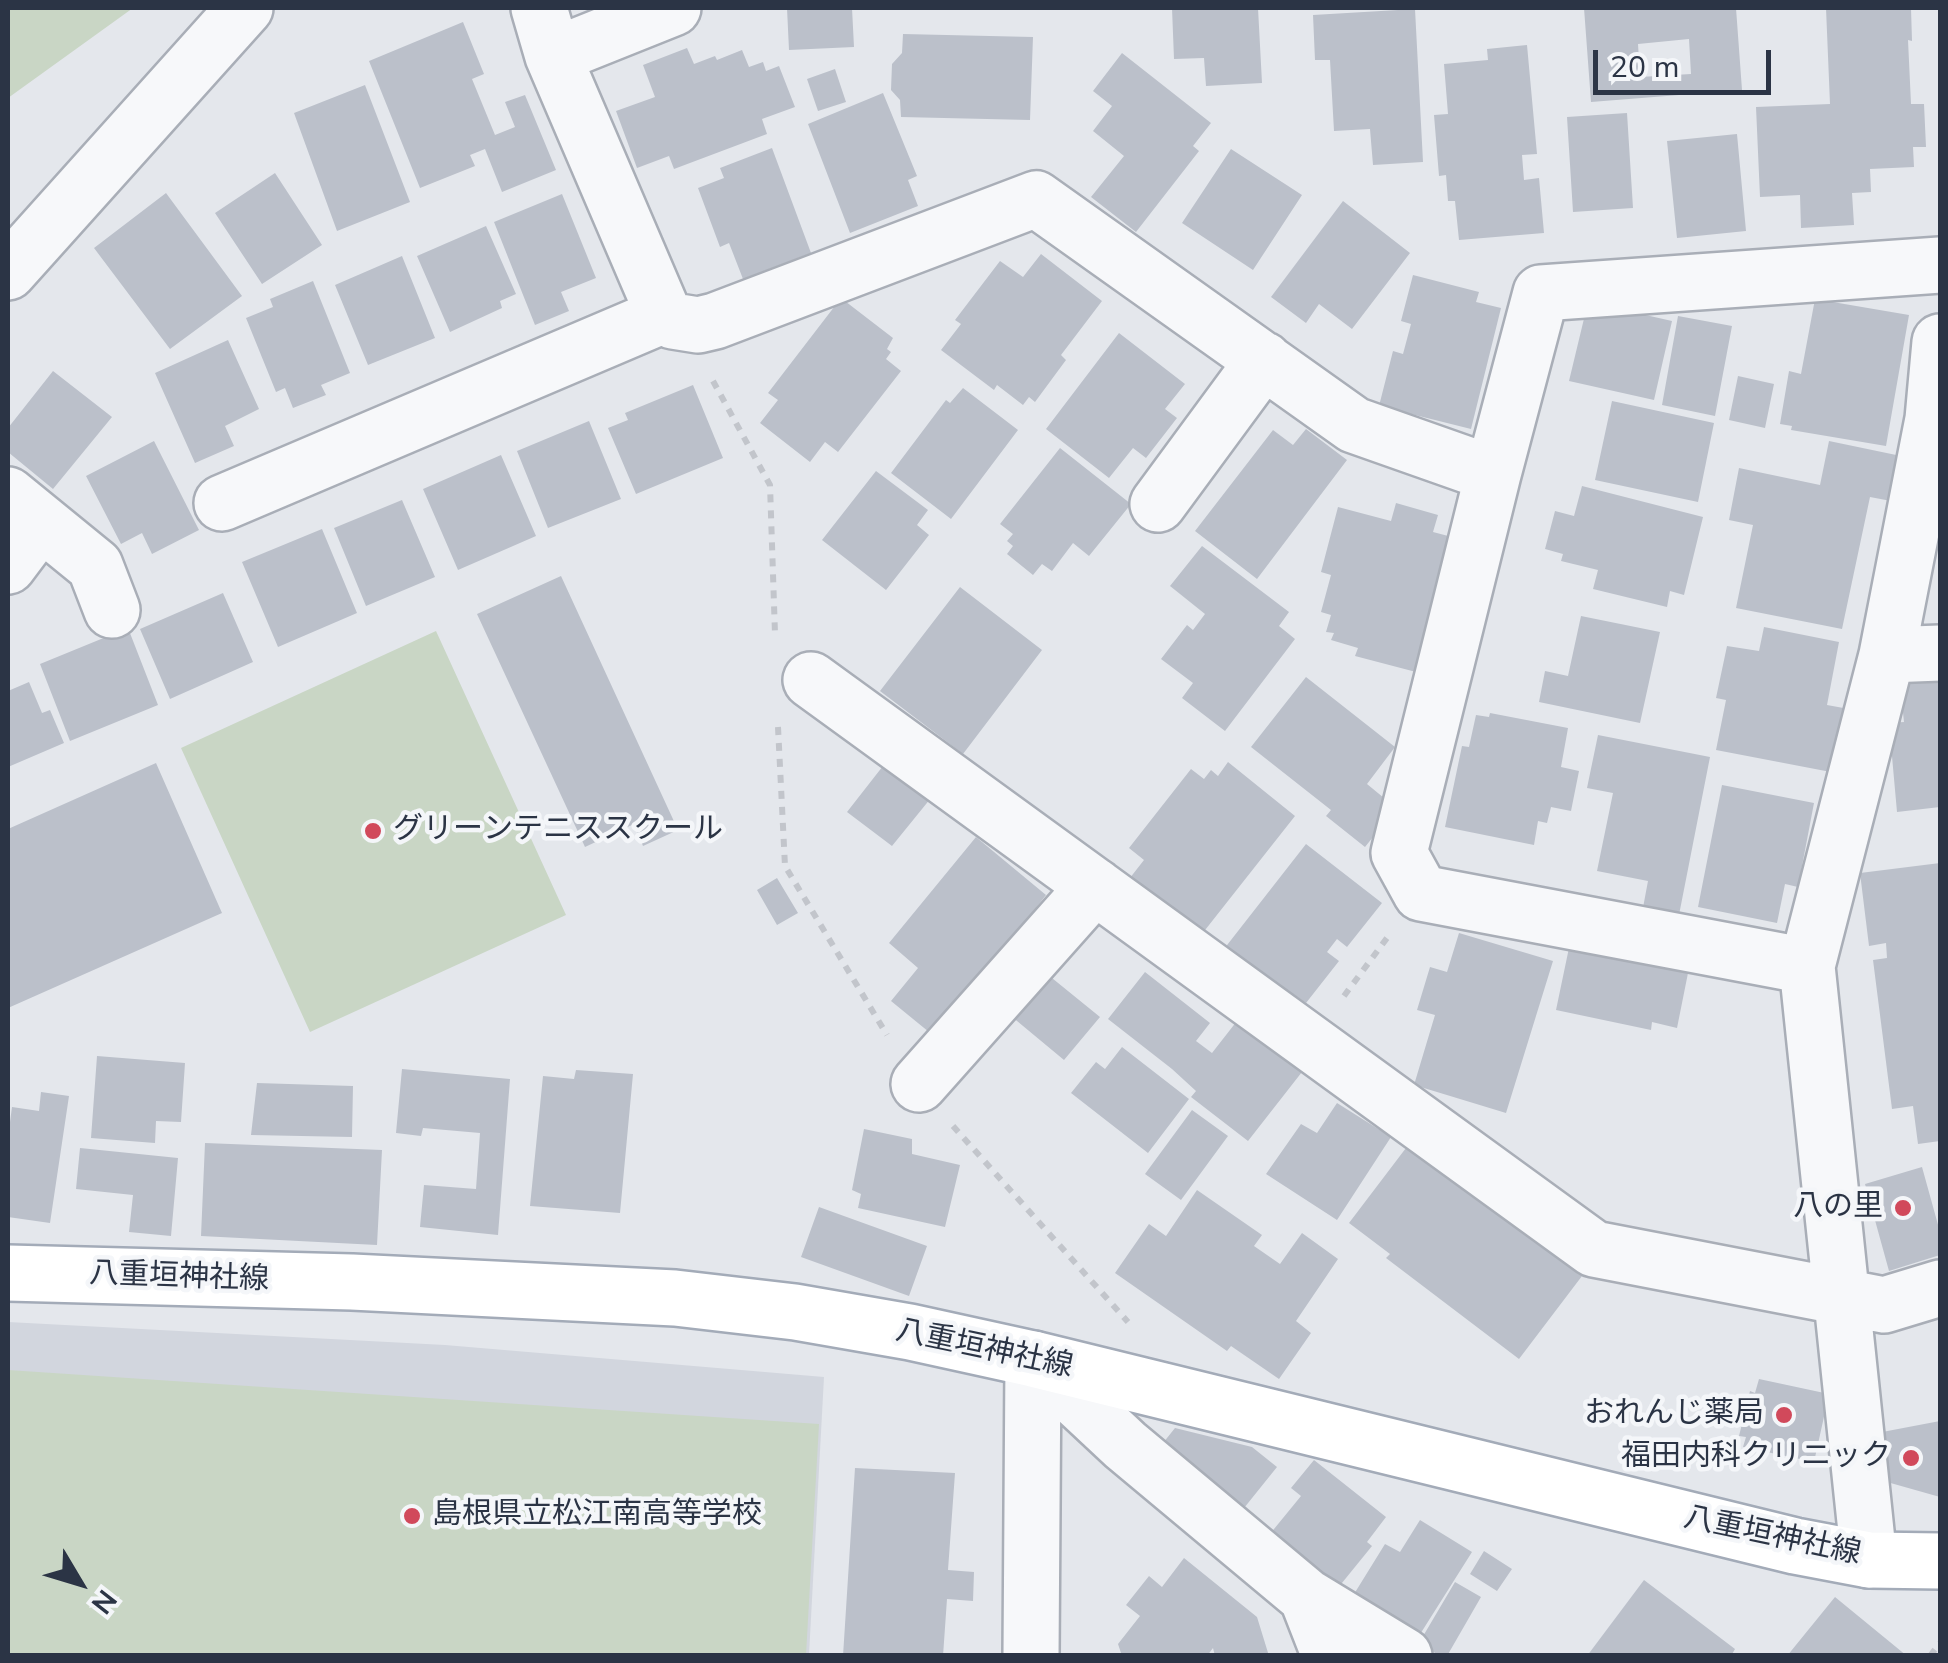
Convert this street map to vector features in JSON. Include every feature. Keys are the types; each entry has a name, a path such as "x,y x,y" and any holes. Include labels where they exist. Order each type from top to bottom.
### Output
{"main road":[{"name":"八重垣神社線","path":"8,1273 352,1282 675,1298 795,1312 1033,1359 1795,1546 1869,1560 1940,1561"}],"street":[{"path":"8,272 245,8"},
{"path":"673,8 546,32 676,320"},
{"path":"222,503 676,320 715,321 1036,199 1354,425 1493,474"},
{"path":"1808,966 1421,893 1399,854 1541,293 1940,265"},
{"path":"1869,1560 1808,966 1914,654 1940,342"},
{"path":"1158,504 1264,360"},
{"path":"8,566 24,508 94,566 112,610"},
{"path":"788,680 1095,886 1594,1249 1884,1305 1940,1288"},
{"path":"919,1084 1095,886"},
{"path":"1033,1359 1125,1445 1307,1597 1404,1656"},
{"path":"1032,1656 1033,1359"},
{"path":"1307,1597 1330,1656"}],"path":[{"path":"676,320 770,484 788,680 784,866 919,1084 1127,1321 1150,1360 1143,1386"},
{"path":"1309,1042 1421,893"},
{"path":"1930,1656 1940,1643"}],"shaded area":[{"name":"島根県立松江南高等学校","path":"8,1322 445,1345 824,1377 809,1655 8,1655"}],"green space":[{"path":"8,8 133,8 8,98"},
{"name":"グリーンテニススクール","path":"436,631 566,915 310,1032 181,748"},
{"name":"島根県立松江南高等学校","path":"8,1370 819,1424 806,1655 8,1655"}],"building":[{"path":"787,8 852,8 854,47 789,50"},
{"path":"1172,8 1258,8 1262,83 1206,86 1204,58 1174,59"},
{"path":"1584,8 1736,8 1742,90 1591,102","holes":["1689,39 1691,74 1640,77 1638,44"]},
{"path":"1826,8 1911,8 1911,104 1924,104 1926,147 1913,147 1914,167 1870,169 1871,192 1852,193 1854,225 1801,228 1800,195 1760,197 1756,107 1830,104"},
{"path":"1415,9 1423,162 1373,165 1370,129 1334,131 1330,60 1315,60 1313,15"},
{"path":"463,22 484,74 472,79 495,135 515,127 505,102 525,95 556,170 502,192 485,149 470,155 475,166 420,188 369,61"},
{"path":"903,34 1033,37 1030,120 901,117 900,100 891,90 892,64 902,53"},
{"path":"1527,45 1537,154 1522,155 1524,180 1539,178 1544,233 1459,240 1455,201 1448,201 1446,175 1439,176 1434,115 1448,114 1444,64 1488,60 1487,49"},
{"path":"687,48 694,64 742,50 749,67 763,62 766,71 779,66 795,107 762,119 767,134 674,169 669,156 637,168 616,111 655,97 643,65"},
{"path":"1122,53 1211,123 1193,146 1199,151 1136,232 1091,197 1124,156 1093,131 1112,106 1093,91"},
{"path":"835,69 846,102 818,111 807,79"},
{"path":"365,85 410,202 337,231 294,113"},
{"path":"883,93 917,176 908,180 918,206 850,233 808,124"},
{"path":"1627,113 1633,208 1573,212 1567,117"},
{"path":"1737,134 1746,231 1677,238 1667,141"},
{"path":"772,148 811,253 743,279 729,243 720,247 698,188 724,178 720,168"},
{"path":"1231,149 1302,195 1253,270 1182,223"},
{"path":"275,173 322,245 262,284 215,213"},
{"path":"166,193 242,296 170,349 94,248"},
{"path":"562,194 596,278 561,292 569,311 535,325 494,222"},
{"path":"1343,201 1410,253 1352,329 1319,304 1306,323 1271,297"},
{"path":"486,226 516,294 500,301 502,308 450,332 417,256"},
{"path":"1041,254 1102,301 1061,355 1066,360 1035,402 1029,397 1023,405 997,385 994,390 941,350 961,324 955,320 1000,261 1023,277"},
{"path":"402,256 435,338 368,365 335,285"},
{"path":"1413,275 1479,292 1476,302 1501,308 1471,429 1379,406 1393,351 1403,354 1411,324 1401,321"},
{"path":"313,281 350,373 321,385 326,395 293,408 285,388 276,392 246,318 273,307 270,299"},
{"path":"841,298 893,338 886,359 901,371 838,452 825,442 810,462 760,423 778,400 768,393"},
{"path":"1815,299 1909,315 1886,446 1791,430 1792,426 1780,424 1789,371 1801,374"},
{"path":"1588,302 1672,321 1654,400 1569,381"},
{"path":"1678,316 1732,326 1715,416 1662,405"},
{"path":"1119,333 1185,384 1165,409 1177,418 1146,458 1133,448 1109,478 1046,429"},
{"path":"228,340 259,409 225,426 234,446 195,463 155,373"},
{"path":"53,371 112,417 53,489 8,452 8,428"},
{"path":"1738,376 1774,384 1765,428 1729,420"},
{"path":"693,385 723,458 636,494 608,428 628,420 625,413"},
{"path":"963,388 1018,430 951,519 891,473 946,400 950,403"},
{"path":"1612,401 1714,423 1698,502 1595,480"},
{"path":"589,421 621,499 548,528 517,451"},
{"path":"1306,429 1347,460 1257,579 1195,531 1273,430 1293,445"},
{"path":"154,441 199,530 152,554 142,533 121,544 86,476"},
{"path":"1829,441 1901,456 1891,501 1870,497 1842,629 1736,608 1753,525 1729,520 1739,468 1820,485"},
{"path":"1060,448 1131,504 1089,556 1073,543 1052,571 1042,564 1033,575 1007,554 1013,546 1007,541 1013,534 1000,524"},
{"path":"501,455 536,536 458,570 423,489"},
{"path":"876,471 928,510 917,525 929,535 886,590 822,540"},
{"path":"1582,486 1703,517 1684,595 1670,591 1667,607 1593,589 1598,570 1561,561 1563,554 1545,549 1555,511 1574,516"},
{"path":"402,500 435,577 366,606 334,528"},
{"path":"1396,503 1438,515 1433,532 1452,537 1416,672 1355,656 1358,648 1331,640 1334,633 1326,632 1331,615 1321,612 1331,575 1321,572 1338,507 1391,521"},
{"path":"322,529 357,613 278,647 242,562"},
{"path":"1202,546 1289,612 1279,626 1295,639 1225,731 1182,698 1193,683 1161,659 1187,625 1193,630 1205,614 1170,586"},
{"path":"561,576 678,830 643,846 634,824 585,847 477,614"},
{"path":"960,587 1042,650 963,754 880,691"},
{"path":"223,593 253,662 170,699 140,629"},
{"path":"1581,616 1660,632 1640,723 1539,702 1545,671 1568,676"},
{"path":"1764,627 1839,642 1827,705 1849,709 1836,773 1716,750 1726,700 1716,698 1727,646 1759,651"},
{"path":"128,628 158,705 70,741 40,664"},
{"path":"1306,677 1395,747 1367,784 1384,798 1381,827 1365,847 1326,816 1331,810 1251,747"},
{"path":"1940,680 1940,807 1897,812 1889,723 1904,722 1900,684"},
{"path":"29,682 42,713 50,710 64,743 8,767 8,691"},
{"path":"1490,713 1568,728 1561,767 1579,771 1571,811 1551,807 1547,823 1538,821 1534,845 1445,827 1462,746 1469,747 1476,715 1489,717"},
{"path":"1598,735 1710,757 1678,920 1642,913 1648,881 1597,871 1613,793 1587,788"},
{"path":"890,757 935,793 892,846 847,812"},
{"path":"1228,762 1295,816 1198,939 1126,883 1144,860 1129,848 1191,769 1204,779 1211,770 1218,776"},
{"path":"156,763 222,913 8,1008 8,829"},
{"path":"1722,785 1814,803 1798,887 1785,884 1777,923 1698,907"},
{"path":"976,837 1046,895 1021,927 1029,933 940,1041 891,1001 918,968 889,943"},
{"path":"1306,844 1382,903 1347,947 1337,939 1327,952 1339,961 1306,1003 1293,994 1288,1000 1224,949"},
{"path":"1940,863 1940,1141 1918,1144 1913,1106 1892,1109 1873,960 1887,958 1886,943 1869,946 1860,873"},
{"path":"777,878 798,913 777,925 757,890"},
{"path":"1459,933 1553,961 1506,1113 1414,1085 1435,1015 1417,1010 1430,967 1447,972"},
{"path":"1570,943 1689,968 1677,1028 1652,1022 1651,1030 1556,1010"},
{"path":"1145,972 1210,1023 1196,1041 1212,1053 1244,1012 1309,1063 1248,1141 1191,1097 1196,1091 1172,1069 1108,1019"},
{"path":"1047,974 1100,1017 1064,1060 1011,1016"},
{"path":"1122,1047 1189,1099 1148,1153 1071,1093 1096,1062 1105,1069"},
{"path":"97,1056 185,1063 181,1122 156,1121 155,1143 91,1138"},
{"path":"402,1069 510,1079 498,1235 420,1227 424,1185 476,1189 480,1133 423,1128 421,1136 396,1133"},
{"path":"576,1070 633,1074 620,1213 530,1206 543,1076 574,1079"},
{"path":"257,1083 353,1086 352,1137 251,1135"},
{"path":"41,1092 69,1096 50,1223 8,1217 12,1107 39,1111"},
{"path":"1337,1103 1391,1137 1337,1220 1266,1174 1301,1124 1317,1133"},
{"path":"1192,1110 1228,1136 1181,1200 1145,1174"},
{"path":"864,1129 912,1139 912,1154 960,1165 945,1227 858,1208 861,1194 852,1190"},
{"path":"205,1143 382,1150 377,1245 201,1236"},
{"path":"1409,1144 1582,1276 1519,1359 1386,1258 1390,1254 1349,1223"},
{"path":"80,1148 178,1158 171,1236 129,1232 133,1195 76,1189"},
{"name":"八の里","path":"1922,1167 1940,1232 1940,1255 1889,1271 1865,1184"},
{"path":"1197,1190 1262,1235 1254,1246 1280,1264 1302,1233 1338,1259 1296,1321 1311,1333 1279,1379 1231,1346 1227,1351 1115,1273 1149,1224 1166,1236"},
{"path":"819,1207 927,1246 909,1296 801,1257"},
{"name":"おれんじ薬局","path":"1759,1379 1829,1394 1814,1462 1743,1447 1746,1437 1739,1436 1750,1391 1755,1393"},
{"name":"福田内科クリニック","path":"1940,1421 1940,1497 1887,1482 1877,1433"},
{"path":"1175,1428 1252,1447 1277,1467 1236,1518 1155,1453"},
{"path":"1314,1460 1386,1517 1367,1542 1372,1546 1333,1594 1265,1540 1301,1496 1291,1488"},
{"path":"855,1468 955,1473 948,1570 974,1572 973,1601 947,1599 943,1656 843,1656"},
{"path":"1420,1520 1472,1552 1412,1647 1346,1607 1385,1544 1400,1552"},
{"path":"1484,1551 1512,1569 1497,1591 1470,1574"},
{"path":"1184,1558 1257,1617 1269,1656 1215,1656 1213,1648 1207,1656 1122,1656 1118,1644 1140,1616 1126,1605 1149,1576 1162,1587"},
{"path":"1644,1580 1735,1649 1731,1656 1587,1656"},
{"path":"1455,1582 1481,1597 1447,1656 1440,1656 1419,1643"},
{"path":"1835,1597 1907,1656 1787,1656"}],"place":[{"name":"グリーンテニススクール","path":"373,831"},
{"name":"八の里","path":"1903,1208"},
{"name":"おれんじ薬局","path":"1784,1415"},
{"name":"福田内科クリニック","path":"1911,1458"},
{"name":"島根県立松江南高等学校","path":"412,1516"}]}
